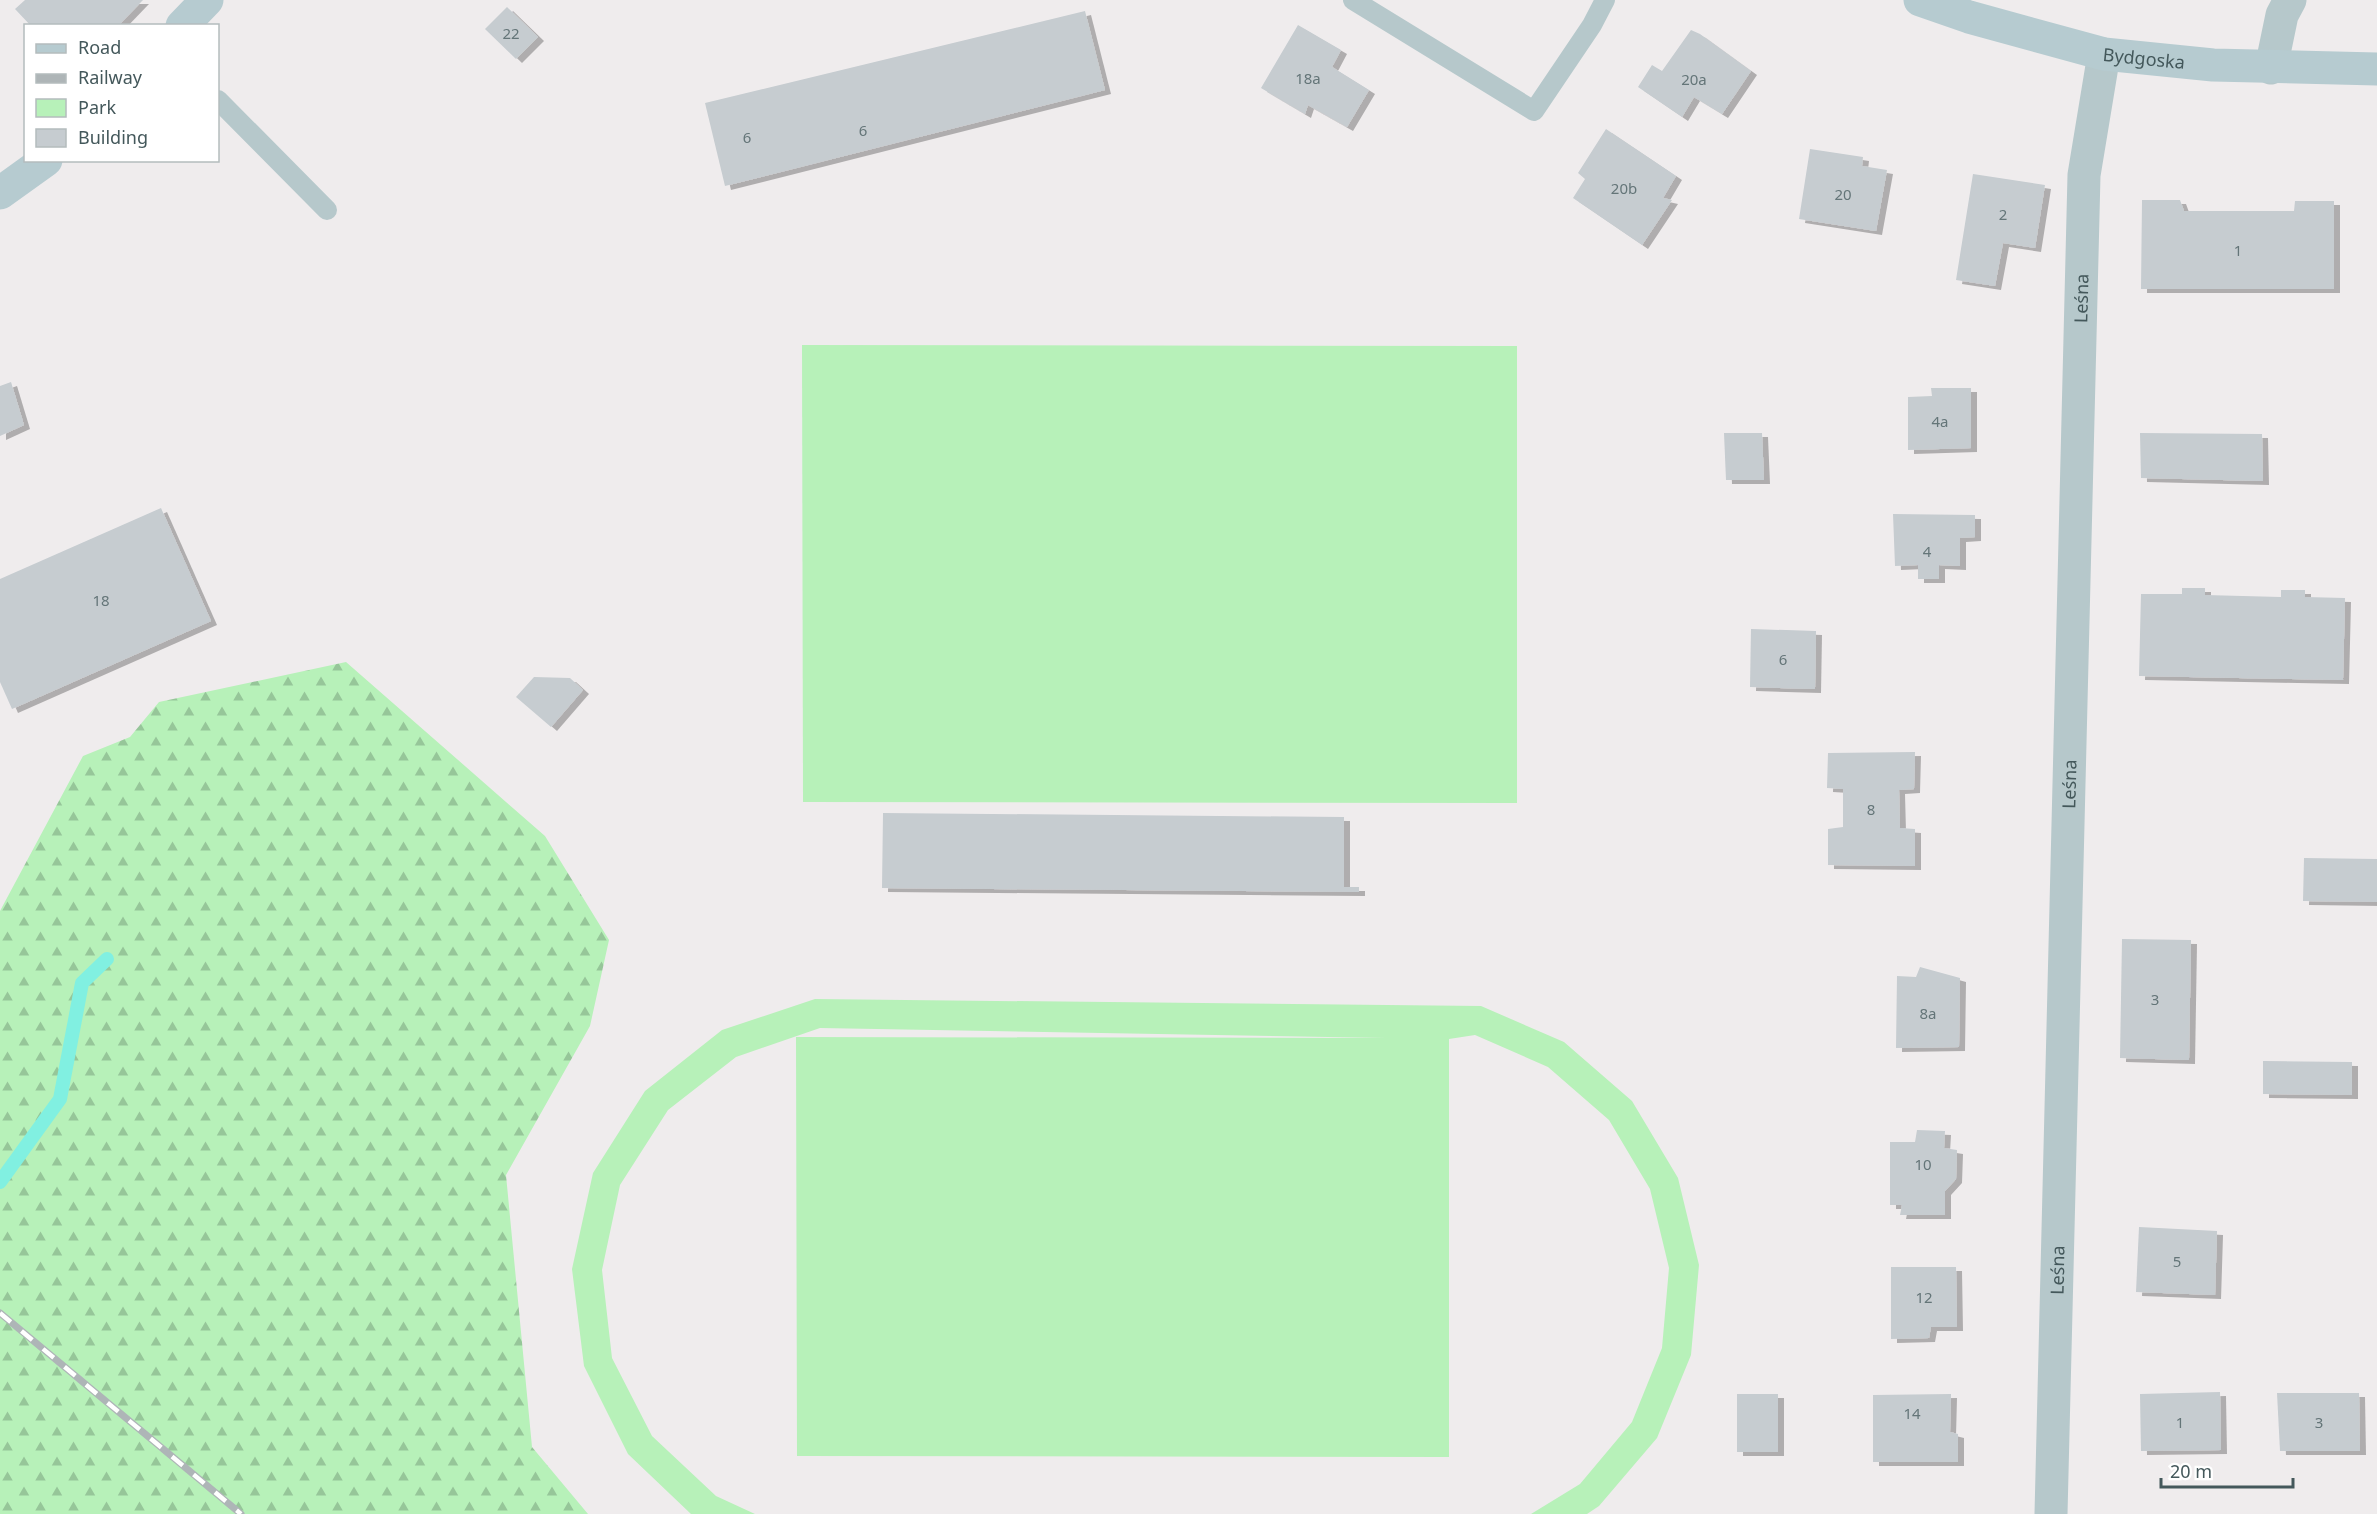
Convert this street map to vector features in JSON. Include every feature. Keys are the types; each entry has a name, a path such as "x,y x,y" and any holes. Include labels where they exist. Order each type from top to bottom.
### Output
{"main road":[{"path":"184,24 207,0"},
{"name":"Bydgoska","path":"1920,0 1969,17 2104,54 2213,65 2377,69"},
{"path":"0,193 43,162"}],"street":[{"path":"2271,68 2282,15 2290,0"},
{"name":"Leśna","path":"2051,1514 2084,175 2104,54"}],"lane":[{"path":"1353,0 1534,111 1592,25 1605,0"},
{"path":"219,101 327,210"}],"green space":[{"path":"802,345 1517,346 1517,803 803,802"},
{"path":"346,662 545,836 609,940 590,1026 506,1175 532,1447 588,1514 0,1514 0,911 83,756 130,737 159,702"},
{"path":"815,999 1481,1006 1564,1042 1632,1101 1678,1178 1699,1265 1691,1355 1657,1438 1599,1506 1587,1514 1531,1514 1580,1484 1632,1422 1662,1348 1669,1268 1650,1189 1609,1120 1548,1067 1475,1035 1449,1039 1449,1457 797,1456 796,1037 1386,1038 820,1028 736,1057 668,1110 620,1185 602,1270 612,1358 652,1436 716,1496 755,1514 691,1514 628,1454 584,1366 572,1269 593,1173 645,1091 722,1030"}],"building":[{"path":"25,0 143,0 120,24 29,24 15,9"},
{"path":"507,7 538,37 516,59 485,29"},
{"path":"1085,11 1105,90 725,186 705,103"},
{"path":"1298,25 1341,50 1332,67 1369,90 1347,127 1308,105 1305,114 1261,88"},
{"path":"1691,30 1751,71 1722,114 1694,97 1682,117 1638,87 1652,65 1662,71"},
{"path":"1606,129 1676,176 1663,198 1672,200 1642,245 1573,198 1585,179 1578,173"},
{"path":"1810,149 1863,157 1862,166 1887,170 1876,231 1799,219"},
{"path":"1973,174 2045,185 2035,248 2003,243 1995,286 1956,280"},
{"path":"2142,200 2180,200 2184,211 2294,211 2295,201 2334,201 2334,289 2141,289"},
{"path":"11,382 24,425 0,436 0,386"},
{"path":"1931,388 1971,388 1971,448 1908,450 1908,397 1932,396"},
{"path":"1724,433 1762,433 1764,480 1726,480"},
{"path":"2140,433 2262,434 2263,481 2141,478"},
{"path":"161,508 211,621 12,709 0,682 0,579"},
{"path":"1893,514 1975,515 1975,537 1960,538 1960,566 1939,565 1939,579 1918,579 1918,565 1895,566"},
{"path":"2182,588 2205,588 2205,595 2281,597 2281,590 2305,590 2305,597 2345,598 2343,680 2139,676 2141,594 2182,594"},
{"path":"1751,629 1816,631 1815,689 1750,687"},
{"path":"534,677 570,678 583,690 551,727 516,697"},
{"path":"1915,752 1914,789 1899,790 1900,828 1915,829 1915,866 1828,865 1828,829 1843,827 1843,789 1827,788 1828,753"},
{"path":"883,813 1344,817 1344,887 1359,887 1359,892 882,888"},
{"path":"2304,858 2377,859 2377,902 2303,901"},
{"path":"2122,939 2191,940 2189,1060 2120,1058"},
{"path":"1920,967 1960,978 1959,1047 1896,1048 1897,976 1916,977"},
{"path":"2263,1061 2352,1062 2352,1095 2263,1094"},
{"path":"1917,1130 1945,1131 1944,1148 1957,1150 1956,1179 1945,1191 1945,1215 1900,1215 1902,1205 1890,1205 1890,1142 1915,1142"},
{"path":"2139,1227 2217,1231 2215,1295 2136,1292"},
{"path":"1891,1267 1956,1267 1957,1327 1931,1327 1929,1338 1891,1339"},
{"path":"2220,1392 2221,1450 2141,1451 2140,1394"},
{"path":"2277,1393 2359,1393 2360,1451 2280,1451"},
{"path":"1737,1394 1778,1394 1778,1452 1737,1452"},
{"path":"1951,1394 1950,1432 1958,1434 1958,1462 1873,1462 1873,1395"}],"waterway":[{"path":"0,1182 60,1099 82,983 107,959"}],"railway":[{"path":"0,1313 241,1514"}]}
